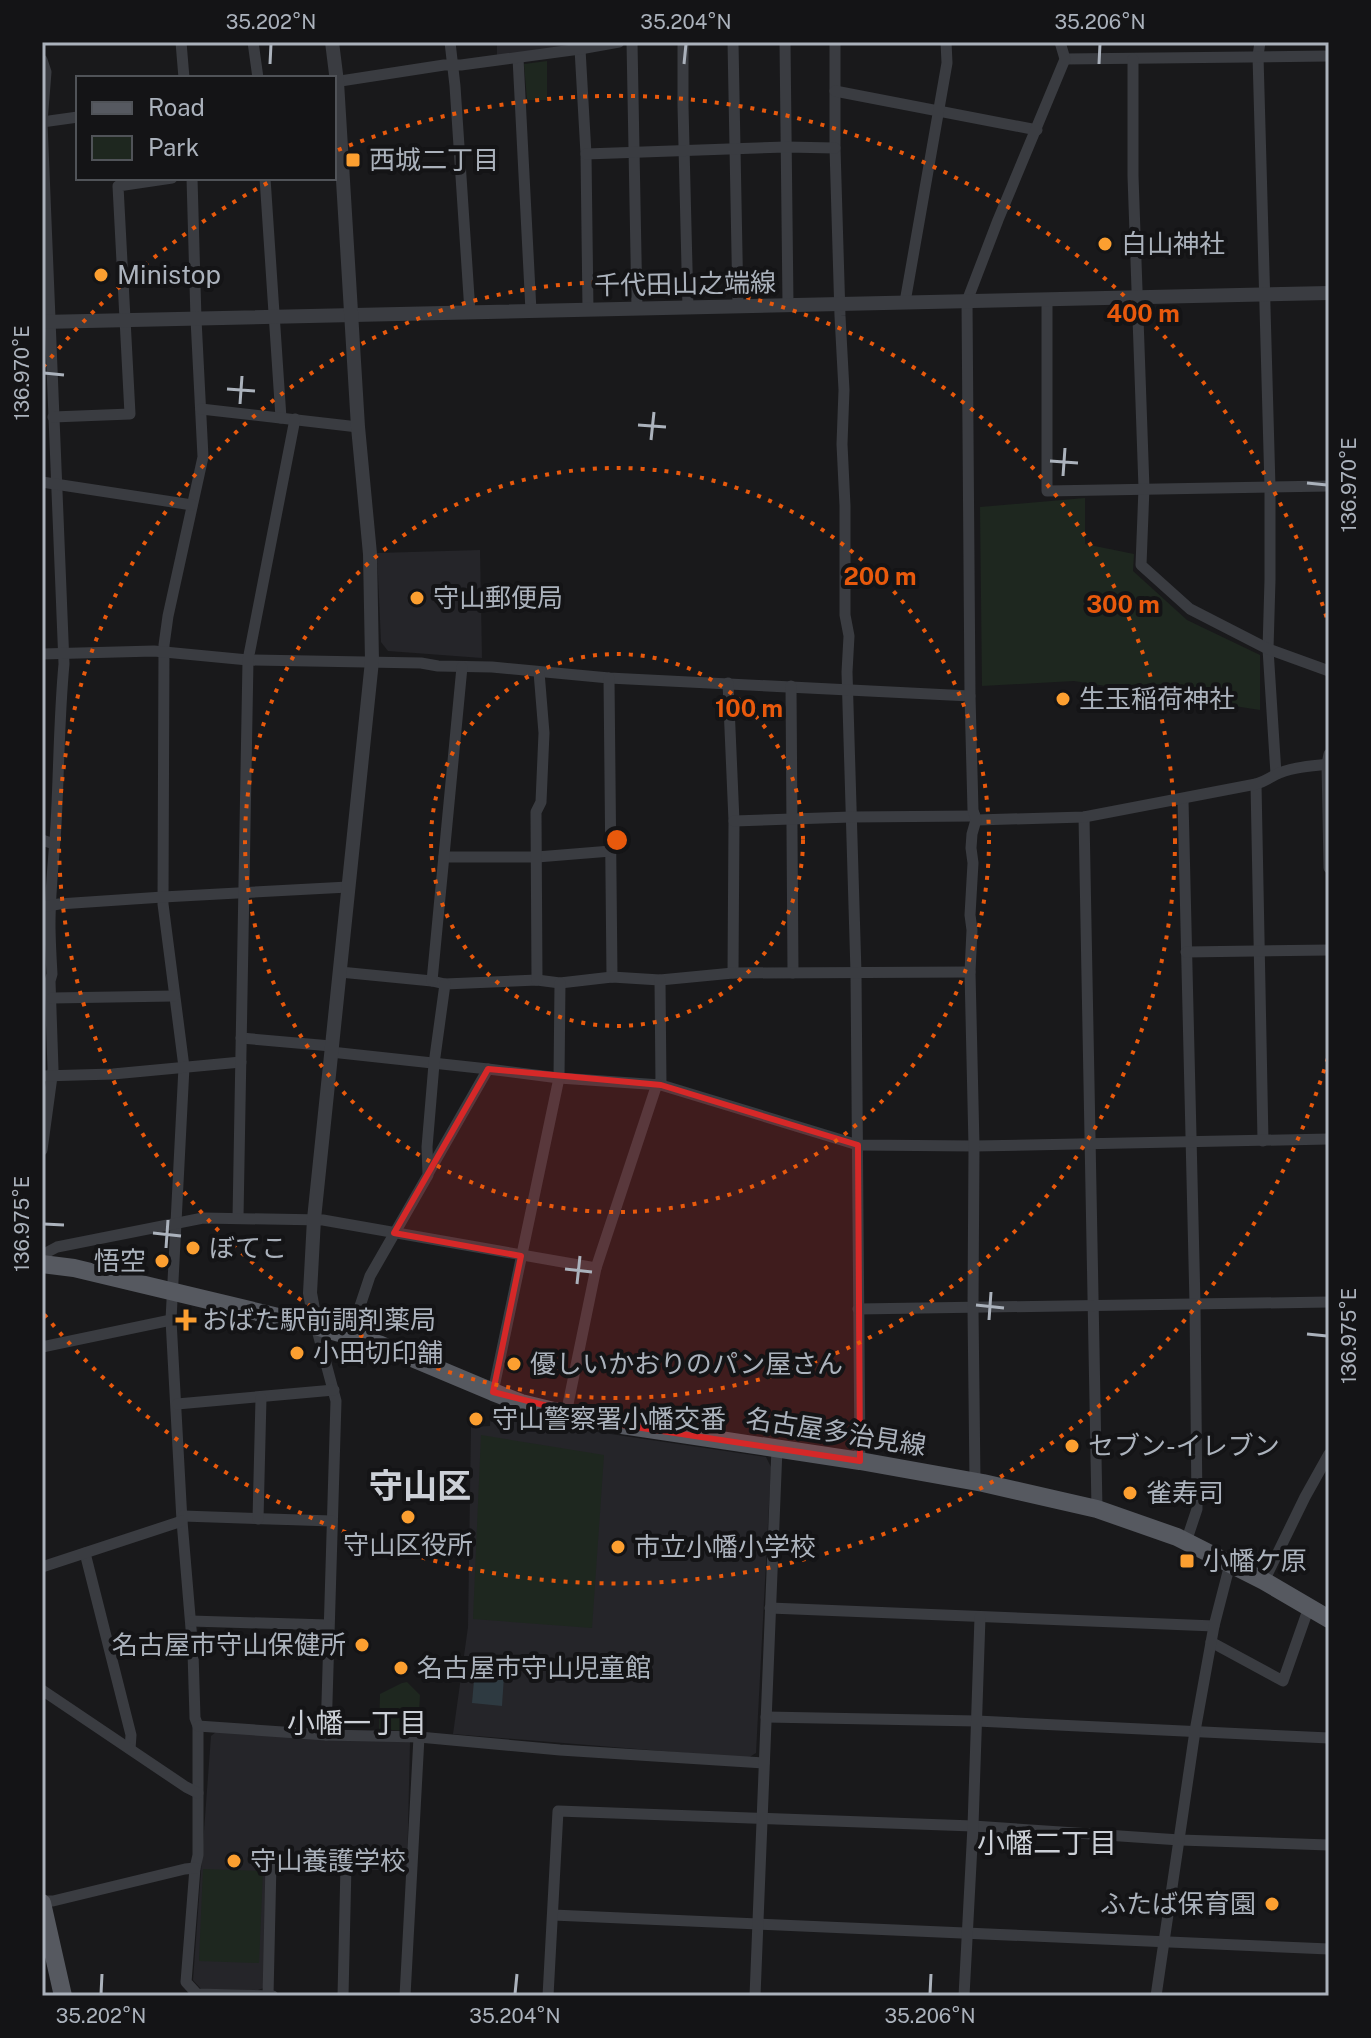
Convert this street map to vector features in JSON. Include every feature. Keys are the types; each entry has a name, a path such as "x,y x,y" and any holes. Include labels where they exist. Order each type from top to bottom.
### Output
{"main road":[{"name":"名古屋多治見線","path":"42,1264 74,1268 316,1326 381,1345 521,1403 566,1414 860,1461 1097,1509 1186,1542 1264,1581 1329,1619"},
{"path":"42,1902 63,1996"}],"street":[{"path":"181,42 184,76"},
{"path":"253,42 258,76"},
{"path":"332,42 335,76"},
{"path":"450,42 470,312"},
{"path":"326,1735 336,1424 334,1390 310,1293 314,1219 372,661 370,554 358,427 336,82 619,42"},
{"path":"632,42 637,309"},
{"path":"683,42 688,308"},
{"path":"733,42 738,306"},
{"path":"785,42 788,305"},
{"path":"835,42 835,148 844,390 845,615 849,636 847,672 856,973 860,1461"},
{"path":"905,302 947,63 946,42"},
{"path":"975,1482 970,901 972,834 976,818 973,810 970,696 967,301 1065,59 1060,42"},
{"path":"1260,42 1270,487 1268,649 1276,774"},
{"path":"580,49 586,154 588,310"},
{"path":"1065,59 1329,56"},
{"path":"518,58 531,311"},
{"path":"1133,59 1133,176 1144,488 1141,565 1190,609 1268,649 1329,671"},
{"path":"42,60 46,72 42,122 46,322 64,653 48,842 52,1051 47,1076 42,1150"},
{"path":"835,91 1037,130"},
{"path":"42,122 76,117"},
{"path":"586,154 835,148"},
{"path":"53,417 130,414 118,186 158,180"},
{"path":"192,180 203,457 168,616 163,897 184,1067 171,1320 195,1718 198,1726 198,1855 186,1982 197,1994 270,1996 271,1863 346,1865 343,1996"},
{"path":"265,180 281,418"},
{"name":"千代田山之端線","path":"46,322 1329,293"},
{"path":"1047,299 1047,491 1329,486"},
{"path":"201,409 358,427"},
{"path":"238,1218 248,660 295,419"},
{"path":"42,482 192,505"},
{"path":"42,654 165,651 248,660 421,663 609,678 970,696"},
{"path":"432,981 462,667"},
{"path":"537,980 536,812 541,802 544,733 539,672"},
{"path":"609,678 612,977"},
{"path":"728,683 734,821 733,973"},
{"path":"791,686 793,973"},
{"path":"734,821 851,817 1084,817 1256,784 1276,774 1328,761 1329,868"},
{"path":"1256,784 1263,1141"},
{"path":"1183,800 1197,1509 1186,1542"},
{"path":"1084,817 1097,1509"},
{"path":"444,857 537,857 611,851"},
{"path":"47,906 348,887"},
{"path":"1186,952 1329,950"},
{"path":"340,972 445,984 537,980 560,983 612,977 660,980 733,973 970,972"},
{"path":"566,1414 596,1268 659,1085 660,980"},
{"path":"493,1392 559,1078 560,983"},
{"path":"428,1175 427,1147 434,1064 445,984"},
{"path":"52,998 174,996"},
{"path":"241,1038 434,1064 659,1085 858,1145 1091,1145 1329,1139"},
{"path":"47,1076 113,1074 241,1062"},
{"path":"350,1336 370,1276 488,1069"},
{"path":"42,1255 57,1247 203,1218 314,1219 596,1268"},
{"path":"858,1309 1329,1302"},
{"path":"42,1347 171,1320"},
{"path":"177,1404 334,1390"},
{"path":"258,1519 261,1398"},
{"path":"755,1996 777,1448"},
{"path":"1264,1581 1329,1454"},
{"path":"42,1567 182,1519 332,1521"},
{"path":"85,1553 131,1735 130,1749"},
{"path":"1156,1996 1195,1731 1214,1626 1230,1564"},
{"path":"1211,1642 1283,1681 1309,1607"},
{"path":"770,1608 1214,1626"},
{"path":"964,1996 980,1617"},
{"path":"191,1621 328,1625"},
{"path":"42,1690 198,1793"},
{"path":"766,1717 977,1721 1329,1738"},
{"path":"198,1726 326,1735 419,1737 764,1763"},
{"path":"405,1996 419,1737"},
{"path":"548,1996 558,1811 973,1826 1180,1840 1329,1845"},
{"path":"42,1902 195,1868"},
{"path":"553,1915 1329,1949"}],"highlighted area":[{"path":"488,1069 661,1085 858,1145 860,1461 622,1425 493,1392 521,1256 394,1233"}],"shaded area":[{"path":"497,42 599,42 497,56"},
{"path":"480,550 482,658 388,651 381,642 377,553"},
{"name":"市立小幡小学校","path":"491,1407 577,1429 766,1457 771,1467 756,1753 748,1758 453,1734 468,1627 471,1427 490,1426"},
{"path":"476,1658 505,1660 502,1706 472,1703"},
{"name":"守山養護学校","path":"216,1732 410,1742 407,1871 352,1869 352,1858 267,1857 264,1988 258,1990 201,1989 193,1980 211,1736"}],"green space":[{"path":"547,61 547,100 527,100 524,64"},
{"path":"1085,498 1085,544 1134,554 1133,571 1187,620 1260,655 1260,710 1074,681 982,686 980,507"},
{"path":"481,1435 604,1455 592,1628 473,1619"},
{"path":"407,1682 420,1695 418,1732 379,1729 380,1694"},
{"path":"203,1869 263,1871 259,1963 199,1961"}],"place":[{"name":"西城二丁目","path":"353,160"},
{"name":"白山神社","path":"1105,244"},
{"name":"Ministop","path":"101,275"},
{"name":"守山郵便局","path":"417,598"},
{"name":"生玉稲荷神社","path":"1063,699"},
{"name":"ぼてこ","path":"193,1248"},
{"name":"悟空","path":"162,1261"},
{"name":"おばた駅前調剤薬局","path":"186,1320"},
{"name":"小田切印舗","path":"297,1353"},
{"name":"優しいかおりのパン屋さん","path":"514,1364"},
{"name":"守山警察署小幡交番","path":"476,1419"},
{"name":"セブン-イレブン","path":"1072,1446"},
{"name":"雀寿司","path":"1130,1493"},
{"name":"守山区役所","path":"408,1517"},
{"name":"市立小幡小学校","path":"618,1547"},
{"name":"小幡ケ原","path":"1187,1561"},
{"name":"名古屋市守山保健所","path":"362,1645"},
{"name":"名古屋市守山児童館","path":"401,1668"},
{"name":"守山養護学校","path":"234,1861"},
{"name":"ふたば保育園","path":"1272,1904"}],"district":[{"name":"守山区","path":"420,1486"},
{"name":"小幡一丁目","path":"357,1723"},
{"name":"小幡二丁目","path":"1047,1843"}]}
